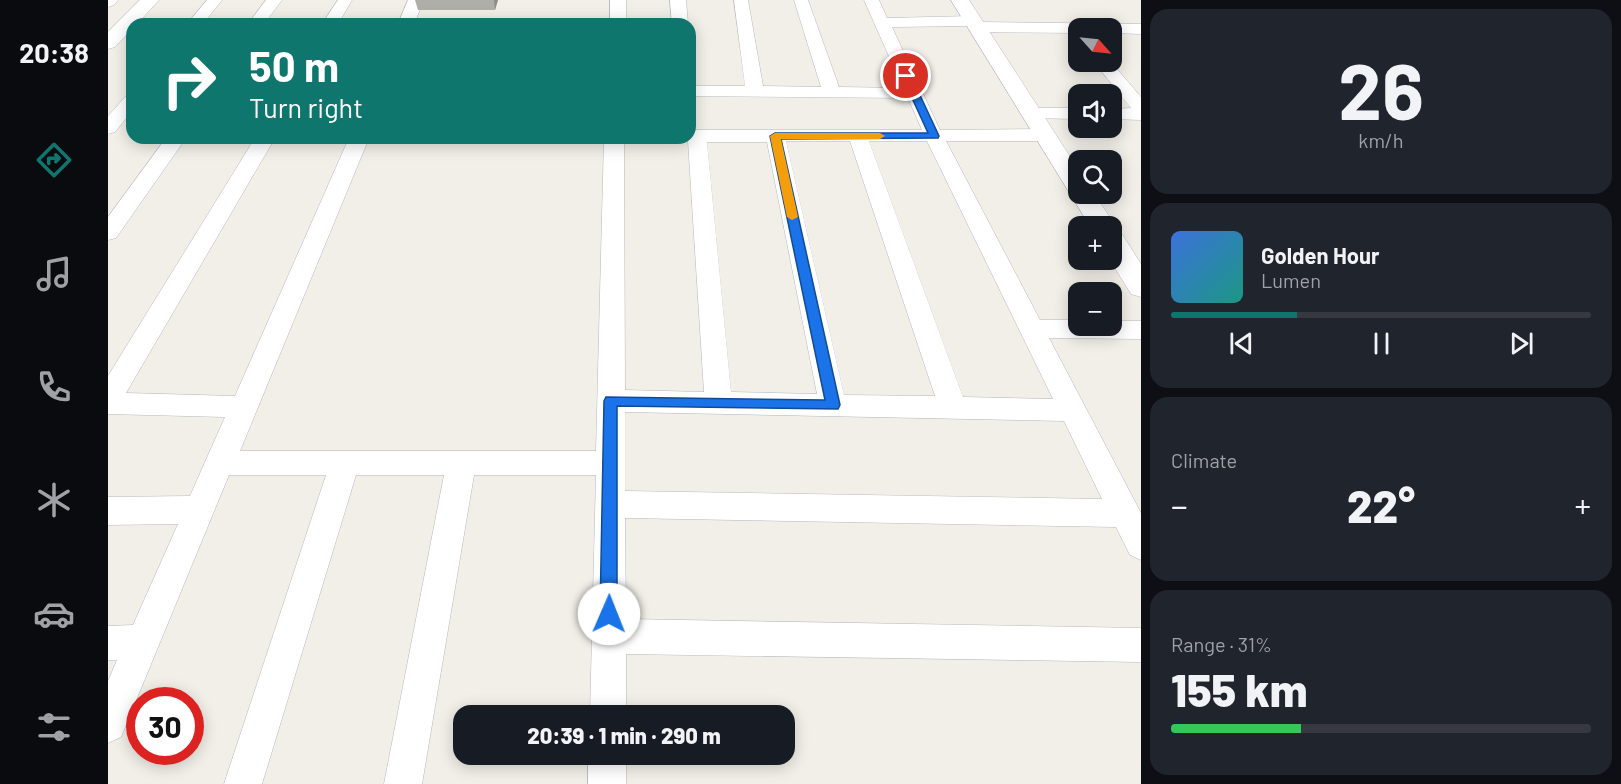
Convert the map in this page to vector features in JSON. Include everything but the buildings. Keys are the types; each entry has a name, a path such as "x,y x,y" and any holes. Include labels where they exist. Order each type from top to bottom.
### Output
{"street":[{"path":"133,18 150,0"},
{"path":"200,18 215,0"},
{"path":"260,18 274,0"},
{"path":"334,18 345,0"},
{"path":"408,18 416,0"},
{"path":"618,0 618,18"},
{"path":"678,0 680,18"},
{"path":"741,0 755,92"},
{"path":"801,0 832,93"},
{"path":"871,0 934,136 1141,545"},
{"path":"960,0 1068,172"},
{"path":"881,23 974,24 1068,29"},
{"path":"108,44 126,25"},
{"path":"1122,29 1141,29"},
{"path":"1110,72 1141,109"},
{"path":"696,91 914,93"},
{"path":"113,133 126,110"},
{"path":"1032,114 1068,114"},
{"path":"1122,114 1141,114"},
{"path":"696,136 1045,135"},
{"path":"775,136 833,405"},
{"path":"858,136 953,408"},
{"path":"108,233 172,144"},
{"path":"245,406 108,401 261,144"},
{"path":"108,724 355,144"},
{"path":"608,705 614,144"},
{"path":"695,144 718,403"},
{"path":"1122,256 1141,286"},
{"path":"1032,329 1141,330"},
{"path":"610,401 1073,410"},
{"path":"221,463 610,463"},
{"path":"243,784 345,463"},
{"path":"403,784 460,463"},
{"path":"610,504 1125,513"},
{"path":"108,511 201,510"},
{"path":"608,636 1141,645"},
{"path":"108,643 143,642"},
{"path":"607,765 607,784"}],"slow traffic":[{"path":"792,217 775,136 880,136"}],"route":[{"path":"609,614 610,401 833,405 775,136 934,136 906,76"}]}
